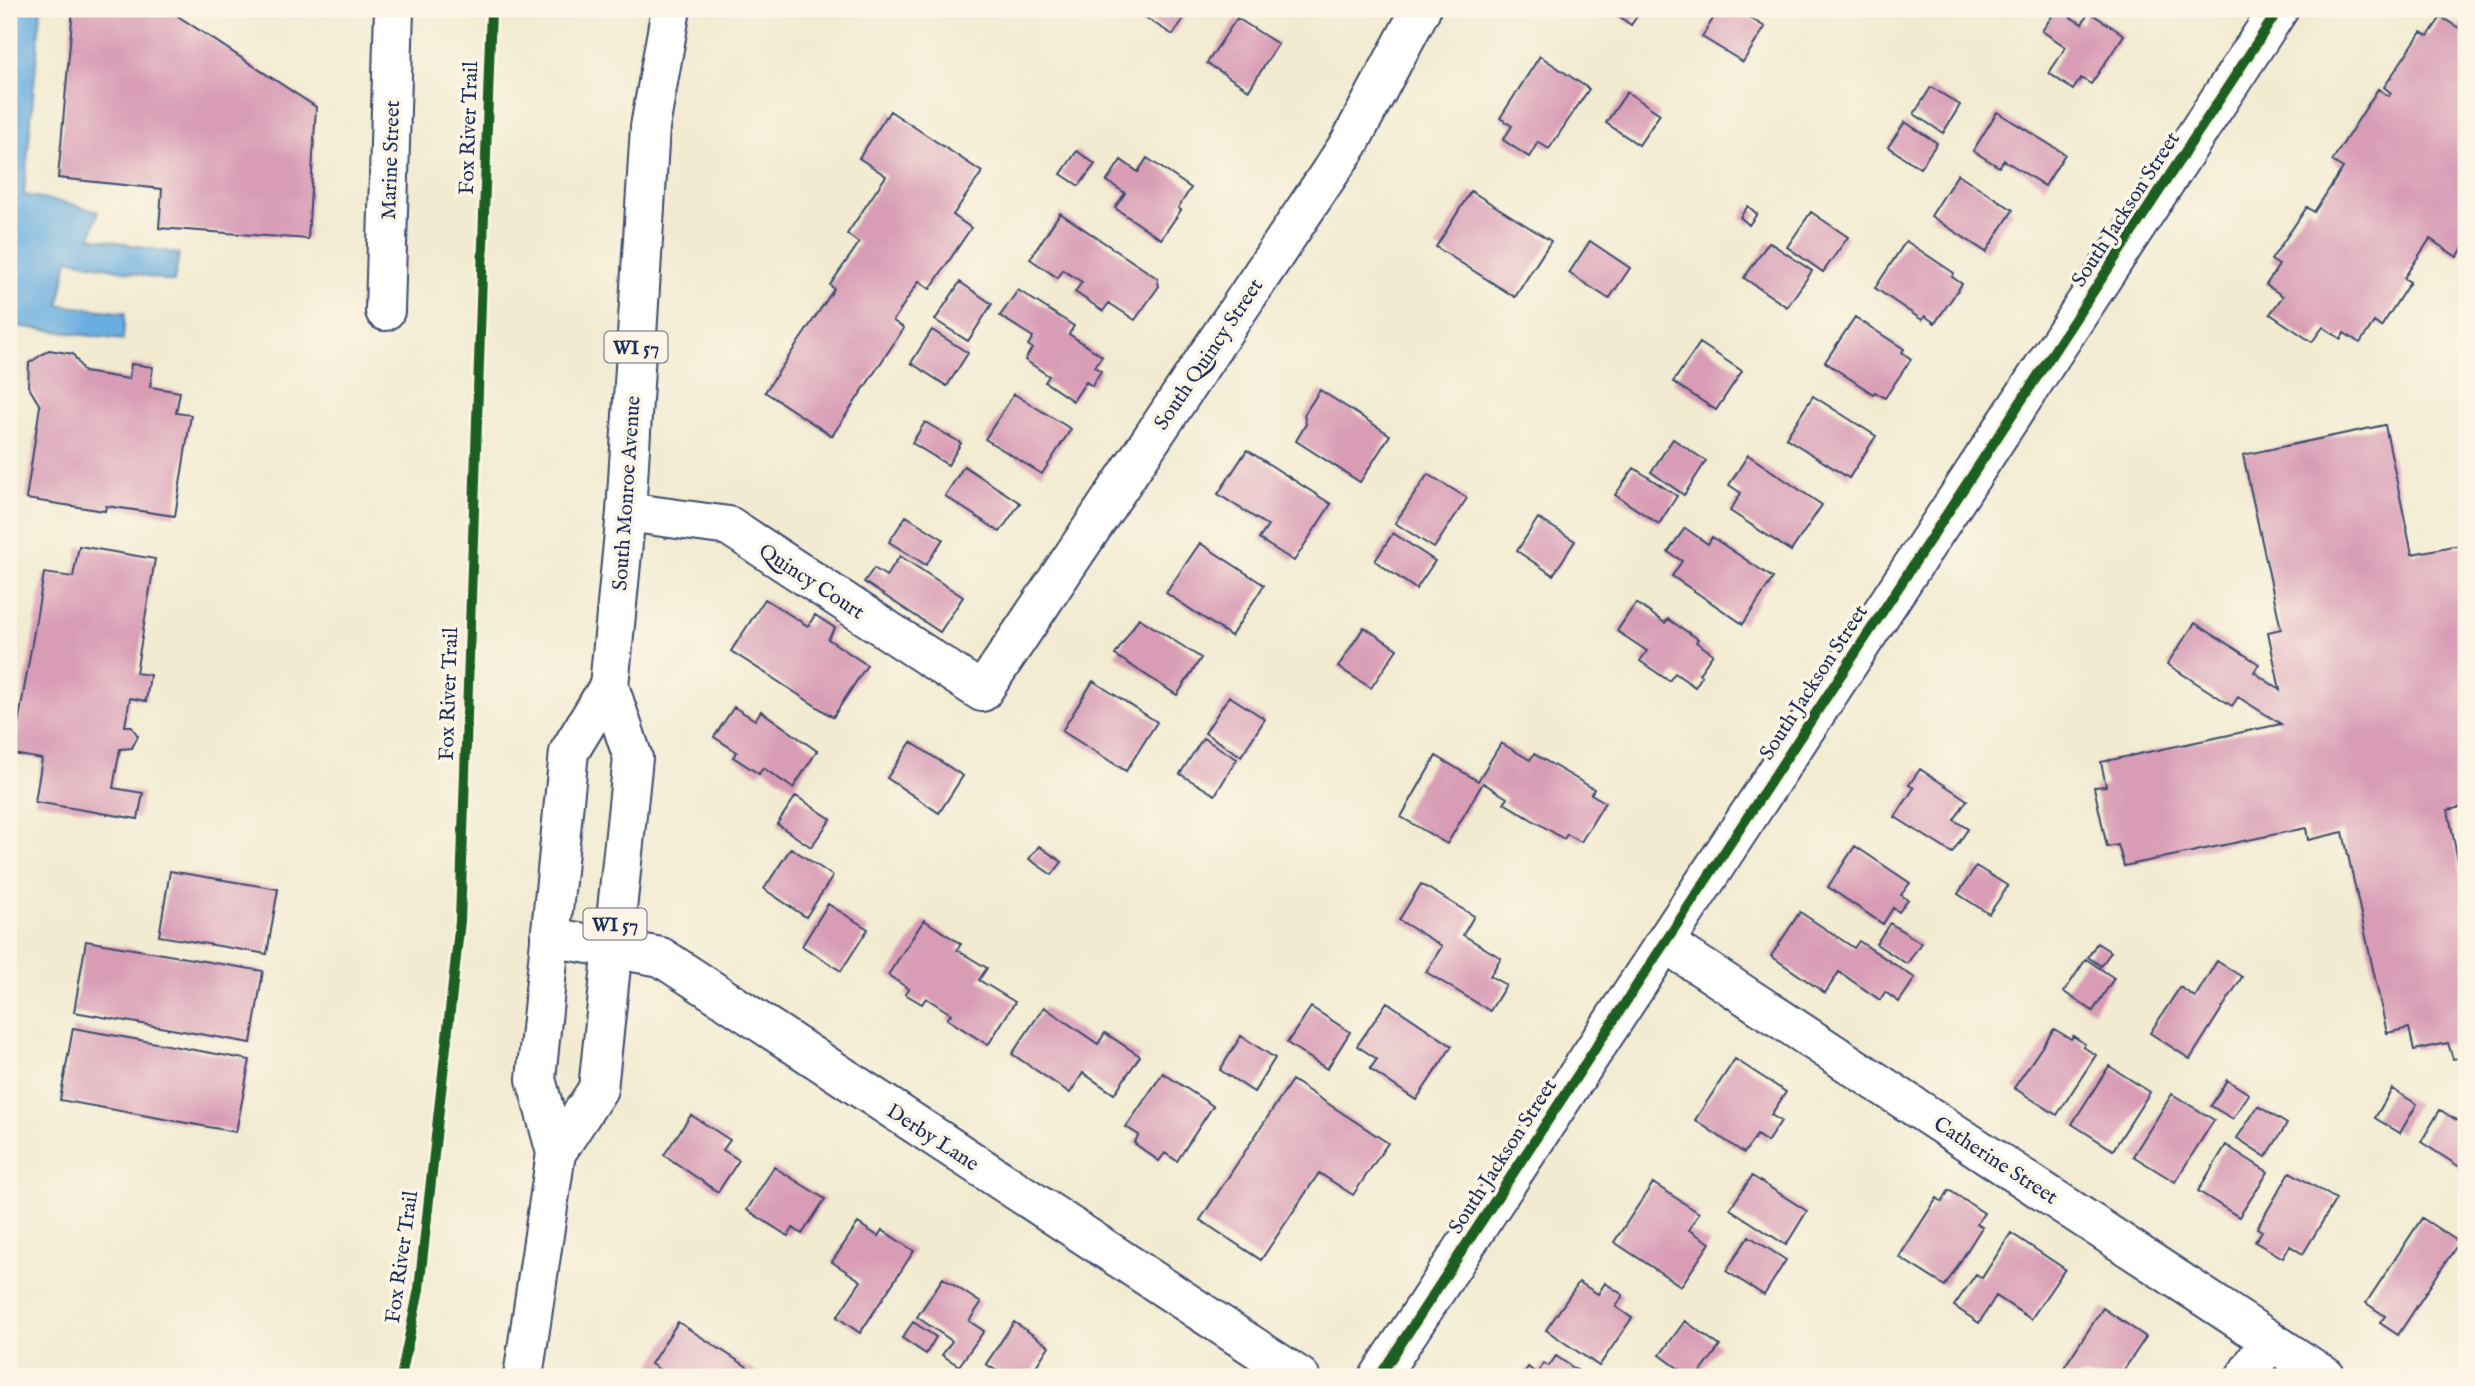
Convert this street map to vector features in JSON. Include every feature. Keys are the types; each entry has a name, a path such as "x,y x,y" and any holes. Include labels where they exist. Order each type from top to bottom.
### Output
{"street":[{"name":"Marine Street","path":"385,311 394,9"},
{"name":"South Monroe Avenue","path":"556,1153 598,1089 633,758 609,686 626,512 650,127 671,9"},
{"name":"South Quincy Street","path":"982,692 1349,144 1421,9"},
{"name":"South Jackson Street","path":"1379,1377 2279,9"},
{"name":"Quincy Court","path":"626,512 729,526 982,692"},
{"name":"South Monroe Avenue","path":"523,1377 556,1153 536,1079 569,752 609,686"},
{"name":"Derby Lane","path":"550,937 661,957 1300,1377"},
{"name":"Catherine Street","path":"1665,943 2326,1377"},
{"path":"2245,1377 2270,1340"}],"water":[{"path":"9,9 41,9 24,195 98,212 91,237 179,254 174,282 68,259 59,305 125,313 123,340 9,325"}],"building":[{"path":"73,9 167,9 316,107 308,239 159,228 162,189 58,178"},
{"path":"252,9 271,9 266,17"},
{"path":"1132,9 1190,9 1173,35"},
{"path":"1602,9 1642,9 1631,25 1612,11 1610,14"},
{"path":"1719,9 1735,9 1765,27 1743,62 1702,37"},
{"path":"2057,9 2082,24 2089,12 2124,35 2091,84 2081,78 2073,90 2049,73 2066,47 2042,31"},
{"path":"2441,17 2459,28 2466,17 2466,183 2460,193 2466,197 2466,243 2457,257 2430,239 2404,278 2410,282 2381,327 2374,322 2360,343 2344,333 2341,339 2323,327 2312,342 2270,314 2283,296 2266,285 2279,265 2271,260 2307,207 2314,212 2343,168 2332,161 2378,89 2389,96 2391,93 2384,87 2421,32 2428,36"},
{"path":"1237,18 1278,44 1249,90 1207,63"},
{"path":"1540,56 1589,89 1549,149 1538,142 1529,157 1503,140 1512,126 1500,118"},
{"path":"1931,87 1960,105 1943,133 1914,114"},
{"path":"1627,92 1660,114 1639,145 1606,123"},
{"path":"890,111 982,172 953,215 971,228 930,289 919,281 893,321 904,328 832,436 765,392 834,289 830,285 859,243 847,234 886,176 859,158"},
{"path":"1997,112 2065,154 2045,186 2004,160 1999,167 1973,151"},
{"path":"1905,122 1937,143 1920,168 1888,147"},
{"path":"1077,151 1095,164 1079,186 1061,174"},
{"path":"1147,158 1191,188 1178,208 1181,210 1161,239 1115,208 1125,193 1107,181 1121,160 1138,172"},
{"path":"1958,174 2013,210 1986,252 1931,216"},
{"path":"1471,191 1551,241 1515,297 1436,247"},
{"path":"1748,206 1757,214 1749,225 1740,217"},
{"path":"1811,212 1848,237 1823,272 1787,247"},
{"path":"1060,213 1157,278 1159,286 1135,320 1109,303 1103,311 1075,292 1082,282 1063,270 1058,278 1030,259"},
{"path":"1590,241 1630,268 1609,299 1569,273"},
{"path":"1906,241 1954,273 1952,277 1962,284 1935,323 1925,316 1922,320 1875,288"},
{"path":"1769,242 1812,271 1787,307 1744,278"},
{"path":"960,282 992,304 968,341 935,320"},
{"path":"1018,290 1074,326 1069,334 1102,356 1095,367 1101,371 1092,386 1086,382 1073,401 1045,382 1049,376 1025,360 1032,348 1028,345 1033,337 1000,316"},
{"path":"1855,317 1904,349 1902,352 1911,359 1885,398 1875,392 1873,394 1825,362"},
{"path":"932,330 968,353 947,386 911,363"},
{"path":"1700,343 1742,371 1716,410 1673,382"},
{"path":"49,350 73,354 84,372 129,379 131,364 153,367 150,387 180,392 176,413 191,415 175,516 106,506 105,511 26,499 40,406 28,386 29,363"},
{"path":"1320,390 1390,435 1360,482 1296,441 1306,424 1304,415"},
{"path":"1014,394 1071,429 1042,474 985,439"},
{"path":"1813,396 1876,436 1849,478 1786,438"},
{"path":"925,422 961,443 948,465 912,443"},
{"path":"2385,425 2412,554 2453,546 2466,547 2466,806 2448,810 2466,901 2466,1057 2453,1059 2448,1043 2414,1050 2409,1028 2387,1033 2343,832 2308,840 2306,828 2124,866 2118,845 2107,847 2094,787 2106,786 2101,762 2281,724 2238,697 2232,706 2167,664 2195,623 2259,664 2254,672 2280,690 2268,632 2281,629 2243,455"},
{"path":"1673,439 1706,461 1684,495 1651,472"},
{"path":"1247,450 1331,504 1294,561 1259,539 1268,526 1218,494"},
{"path":"1748,455 1822,505 1791,551 1730,511 1741,493 1729,485"},
{"path":"964,466 1020,503 1000,532 945,496"},
{"path":"1634,468 1677,496 1659,524 1615,495"},
{"path":"1428,474 1467,498 1434,548 1395,523"},
{"path":"906,516 943,539 926,565 889,542"},
{"path":"1538,518 1575,541 1553,575 1517,551"},
{"path":"1685,528 1708,544 1712,537 1773,578 1743,624 1672,576 1682,561 1668,552"},
{"path":"1393,533 1435,561 1416,589 1375,561"},
{"path":"1200,543 1264,585 1231,636 1166,593"},
{"path":"79,546 155,559 136,673 150,675 146,701 130,698 125,726 131,726 138,736 132,748 120,749 113,788 143,793 138,819 35,802 42,759 13,754 44,573 73,577"},
{"path":"900,556 963,597 940,632 864,582 874,568 886,576"},
{"path":"765,599 808,626 815,615 835,628 828,639 867,665 833,717 731,651"},
{"path":"1636,603 1665,623 1668,619 1698,639 1696,642 1713,654 1699,674 1702,676 1695,687 1675,673 1669,681 1640,661 1647,651 1617,631"},
{"path":"1139,618 1201,658 1177,695 1115,655"},
{"path":"1364,627 1397,649 1371,688 1338,667"},
{"path":"1093,681 1157,722 1126,771 1062,731"},
{"path":"1229,696 1265,719 1241,756 1205,733"},
{"path":"734,707 755,720 761,711 817,751 793,788 763,768 759,774 733,757 737,752 714,737"},
{"path":"1203,738 1237,759 1215,795 1180,774"},
{"path":"911,742 963,776 939,813 887,778"},
{"path":"1501,743 1530,760 1534,754 1594,789 1591,794 1605,802 1581,842 1567,834 1564,839 1504,803 1507,798 1483,783 1447,844 1401,817 1436,756 1478,781"},
{"path":"1920,769 1967,800 1954,820 1968,829 1952,853 1895,817 1914,788 1909,785"},
{"path":"796,796 831,819 811,847 777,824"},
{"path":"1039,846 1062,862 1052,875 1029,859"},
{"path":"1855,846 1910,883 1901,895 1908,900 1899,912 1893,908 1883,924 1828,887"},
{"path":"791,848 833,876 806,917 764,889"},
{"path":"1976,866 2008,886 1989,914 1958,894"},
{"path":"170,871 278,889 267,954 159,936"},
{"path":"1421,884 1474,916 1463,935 1501,958 1490,976 1506,985 1490,1011 1426,972 1442,946 1399,920"},
{"path":"828,904 868,929 841,971 802,946"},
{"path":"1800,912 1854,948 1859,941 1915,978 1899,1002 1885,992 1880,1000 1839,972 1825,993 1771,956"},
{"path":"924,920 961,944 957,950 987,968 979,980 1015,1002 988,1045 947,1019 951,1014 926,998 922,1004 905,994 909,989 888,975"},
{"path":"1890,923 1921,943 1907,964 1876,944"},
{"path":"86,941 263,971 251,1043 74,1012"},
{"path":"2097,943 2111,952 2101,966 2088,957"},
{"path":"2086,959 2114,978 2093,1011 2064,992"},
{"path":"2217,961 2242,977 2190,1059 2150,1033 2180,987 2195,997"},
{"path":"1387,1002 1452,1046 1416,1100 1370,1069 1377,1059 1357,1046"},
{"path":"1044,1007 1098,1044 1105,1033 1140,1056 1114,1094 1083,1073 1070,1093 1012,1054"},
{"path":"1311,1007 1350,1032 1327,1069 1287,1043"},
{"path":"73,1028 250,1060 236,1132 60,1100"},
{"path":"2054,1029 2071,1039 2073,1036 2085,1044 2083,1047 2096,1055 2057,1115 2014,1088"},
{"path":"1241,1036 1275,1058 1254,1092 1220,1070"},
{"path":"1735,1059 1786,1092 1771,1115 1781,1121 1767,1142 1757,1135 1744,1153 1695,1120"},
{"path":"2109,1066 2150,1092 2113,1150 2072,1124"},
{"path":"1163,1073 1213,1106 1177,1161 1165,1153 1159,1161 1134,1143 1139,1135 1126,1127"},
{"path":"1292,1080 1388,1143 1353,1195 1319,1173 1261,1260 1200,1220"},
{"path":"2227,1080 2249,1094 2233,1119 2211,1106"},
{"path":"2392,1089 2417,1104 2400,1133 2375,1118"},
{"path":"2172,1094 2214,1120 2175,1182 2133,1156"},
{"path":"2258,1106 2287,1124 2266,1157 2237,1138"},
{"path":"2440,1110 2466,1126 2466,1171 2421,1142"},
{"path":"691,1115 730,1140 723,1150 739,1160 718,1192 664,1155"},
{"path":"2226,1145 2268,1172 2239,1217 2198,1191"},
{"path":"774,1167 825,1199 802,1234 793,1228 788,1236 747,1210"},
{"path":"2290,1172 2336,1199 2303,1254 2290,1246 2283,1258 2255,1242 2262,1231 2257,1228"},
{"path":"1752,1176 1807,1211 1786,1245 1730,1209"},
{"path":"1653,1183 1699,1213 1689,1230 1710,1243 1681,1286 1614,1242"},
{"path":"1949,1190 1984,1213 1977,1224 1982,1227 1945,1286 1899,1257 1937,1198 1942,1202"},
{"path":"2422,1218 2459,1242 2398,1335 2380,1323 2385,1316 2366,1303"},
{"path":"858,1223 878,1236 882,1230 914,1251 860,1333 837,1317 861,1281 832,1262"},
{"path":"2011,1233 2065,1269 2031,1319 1996,1296 1979,1323 1954,1306 1976,1274 1982,1278"},
{"path":"1749,1236 1786,1260 1764,1295 1726,1271"},
{"path":"943,1278 981,1303 969,1321 984,1331 959,1366 942,1355 952,1341 917,1317"},
{"path":"1579,1282 1598,1294 1605,1283 1623,1295 1616,1307 1632,1318 1599,1366 1546,1330"},
{"path":"2103,1308 2146,1337 2119,1377 2070,1377 2061,1372"},
{"path":"1685,1321 1720,1346 1697,1377 1690,1377 1660,1355"},
{"path":"678,1322 763,1377 671,1377 651,1364"},
{"path":"913,1322 936,1337 926,1354 902,1338"},
{"path":"1014,1322 1049,1346 1031,1374 1036,1377 1006,1377 986,1364"},
{"path":"1556,1356 1578,1371 1575,1377 1521,1377 1528,1367 1537,1374 1544,1363 1549,1366"}],"cycle path":[{"name":"Fox River Trail","path":"401,1377 419,1289 460,921 491,9"},
{"path":"1379,1377 2279,9"}]}
